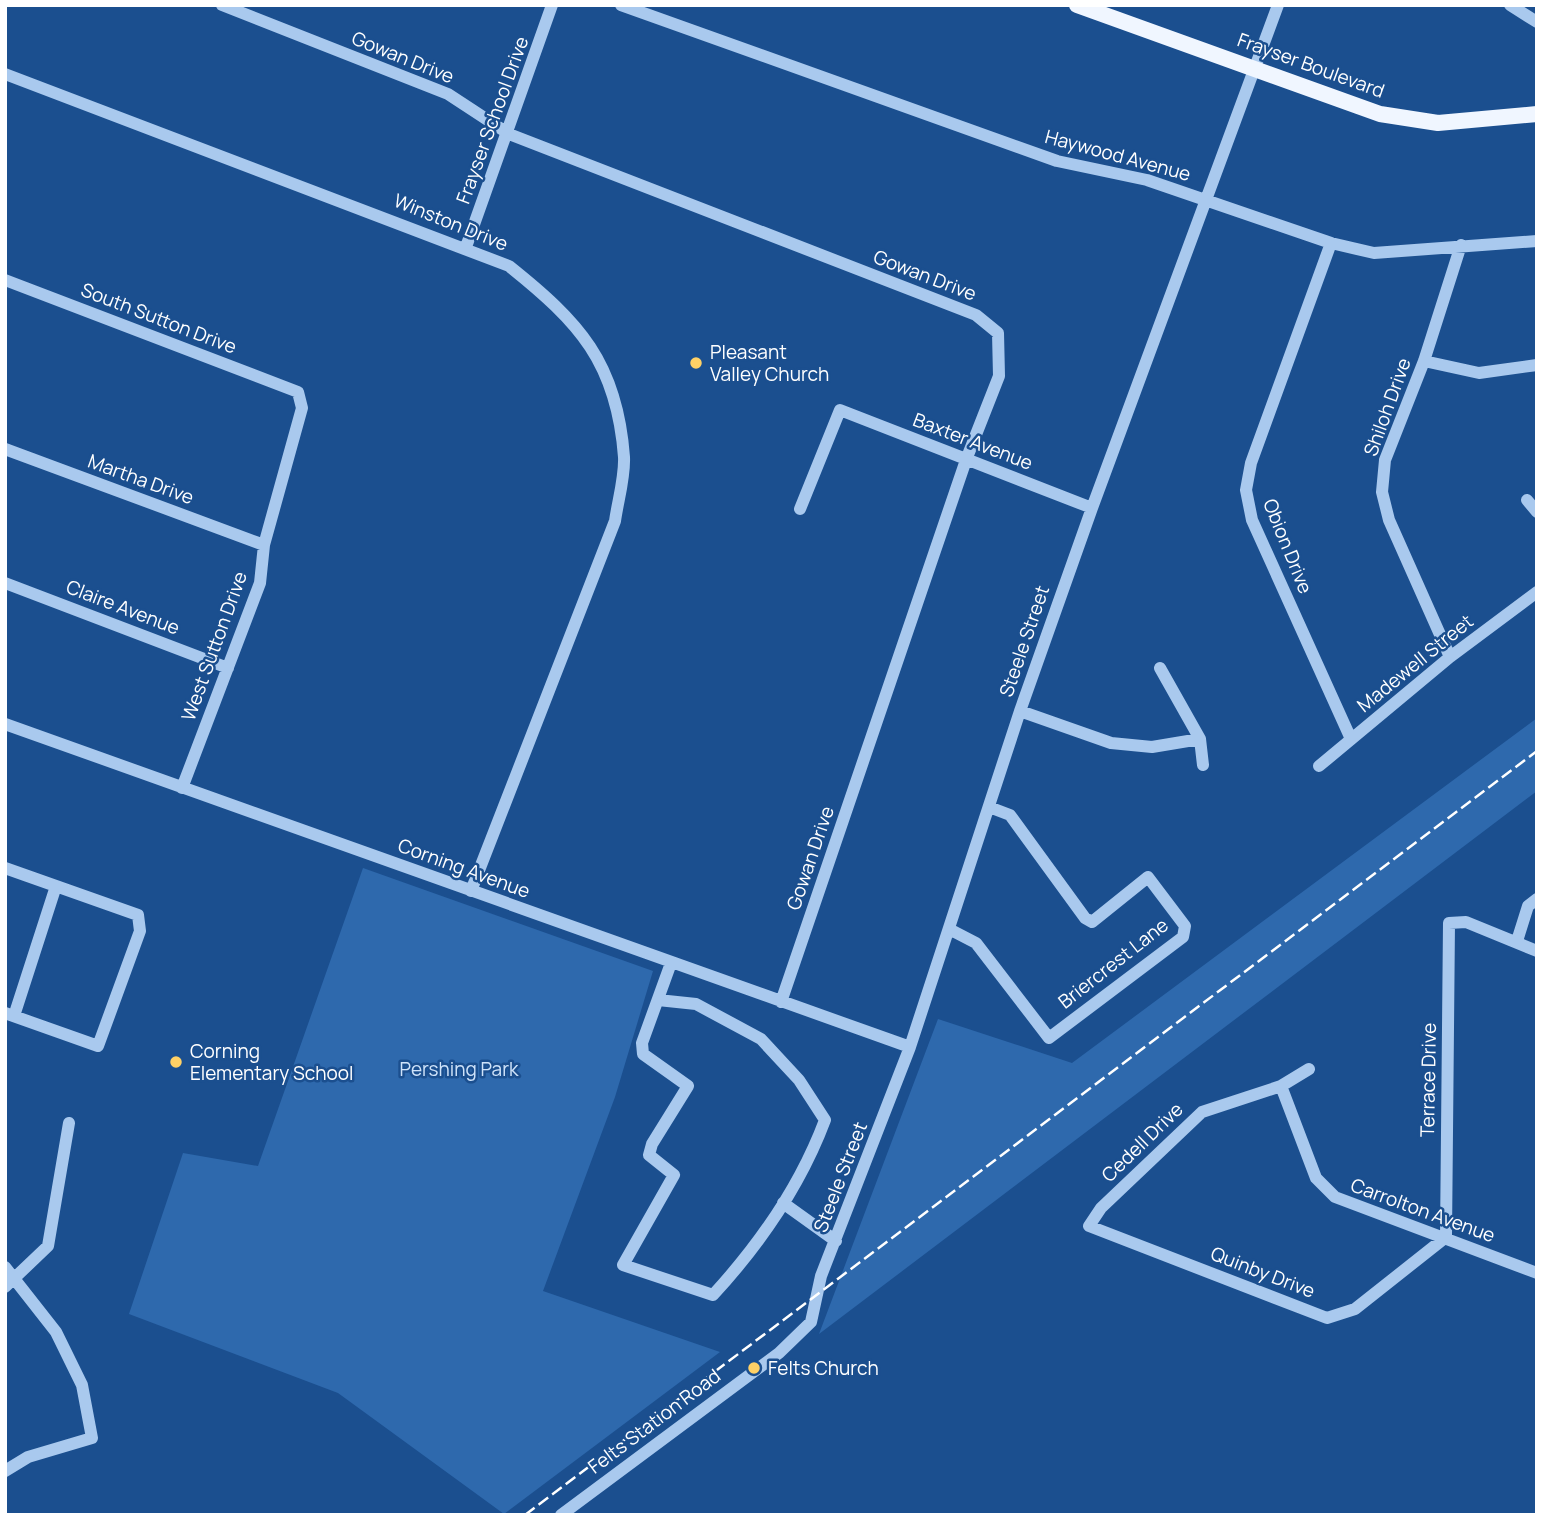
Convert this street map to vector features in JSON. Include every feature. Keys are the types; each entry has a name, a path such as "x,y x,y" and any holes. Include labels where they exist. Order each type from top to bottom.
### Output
{"main road":[{"name":"Frayser Boulevard","path":"1077,5 1380,114 1438,123 1537,114"}],"street":[{"name":"Gowan Drive","path":"222,5 448,94 509,134 976,315 998,333 999,376 966,460 781,1002"},
{"name":"Frayser School Drive","path":"466,247 509,134 552,5"},
{"name":"Haywood Avenue","path":"621,5 1057,161 1147,180 1331,243 1374,253 1537,241"},
{"name":"Steele Street","path":"818,1294 821,1276 911,1048 1020,711 1092,508 1278,5"},
{"path":"1510,5 1537,22"},
{"name":"Winston Drive","path":"5,74 466,247 509,266 559,307 587,340 612,391 624,458 615,521 471,891"},
{"name":"Obion Drive","path":"1331,243 1251,463 1246,490 1252,520 1350,740"},
{"name":"Shiloh Drive","path":"1450,657 1389,520 1382,492 1385,460 1424,361 1461,245"},
{"name":"South Sutton Drive","path":"5,280 298,392"},
{"path":"1424,361 1479,373 1537,365"},
{"name":"West Sutton Drive","path":"183,788 260,583 264,545 302,408 298,392"},
{"name":"Baxter Avenue","path":"800,509 840,410 1092,508"},
{"name":"Martha Drive","path":"5,449 264,545"},
{"path":"1527,500 1537,512"},
{"name":"Claire Avenue","path":"5,583 228,668"},
{"name":"Madewell Street","path":"1319,766 1450,657 1537,592"},
{"path":"1160,668 1200,739 1203,765"},
{"path":"1020,711 1111,743 1152,747 1200,739"},
{"name":"Corning Avenue","path":"5,724 911,1048"},
{"name":"Briercrest Lane","path":"949,929 976,943 1049,1038 1183,937 1185,926 1148,877 1092,922 1085,918 1010,814 989,807"},
{"path":"5,867 138,915 140,931 98,1046 10,1014 56,886"},
{"path":"1537,899 1528,906 1517,942 1537,951"},
{"name":"Terrace Drive","path":"1446,1237 1449,923 1466,922 1517,942"},
{"path":"658,1000 696,1004 761,1039 799,1080 825,1120 783,1203 746,1260 713,1295 623,1265 674,1175 649,1155 652,1144 688,1086 643,1054 642,1043 671,963"},
{"name":"Cedell Drive","path":"1089,1226 1101,1208 1202,1112 1281,1086 1309,1069"},
{"name":"Carrolton Avenue","path":"1281,1086 1316,1178 1335,1197 1537,1273"},
{"path":"5,1287 48,1246 69,1124"},
{"path":"783,1203 836,1241"},
{"name":"Quinby Drive","path":"1089,1226 1327,1318 1355,1309 1446,1237"},
{"path":"5,1267 56,1332 82,1385 92,1438 28,1457 5,1471"},
{"name":"Felts Station Road","path":"561,1515 779,1353 811,1322 818,1294"}],"green space":[{"path":"1537,718 1537,791 819,1334 938,1019 1072,1063"},
{"name":"Pershing Park","path":"363,868 653,971 615,1097 543,1291 720,1352 504,1514 338,1393 129,1314 183,1153 258,1166"}],"railway":[{"path":"525,1515 1537,751"}],"place":[{"name":"Pleasant Valley Church","path":"696,363"},
{"name":"Corning Elementary School","path":"176,1062"},
{"name":"Felts Church","path":"754,1368"}]}
